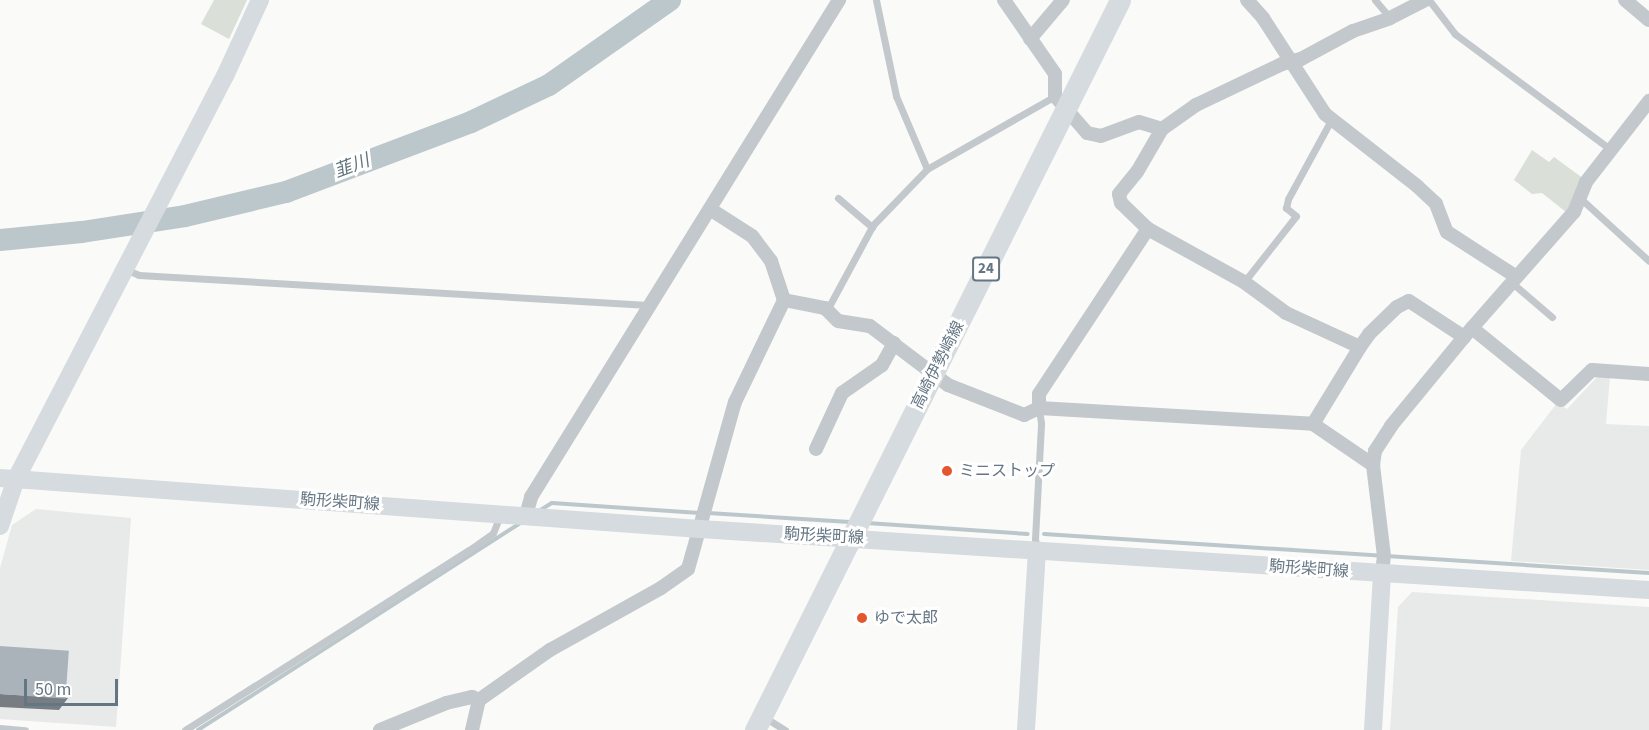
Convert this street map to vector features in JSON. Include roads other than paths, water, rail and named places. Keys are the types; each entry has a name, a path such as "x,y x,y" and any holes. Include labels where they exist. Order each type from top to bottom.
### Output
{"main road":[{"path":"0,526 8,478 138,243 225,76 260,0"},
{"name":"高崎伊勢崎線","path":"758,723 933,375 1061,103 1120,0"},
{"name":"駒形柴町線","path":"8,478 700,529 1649,590"},
{"path":"1026,730 1037,551"},
{"path":"1373,730 1382,574"}],"street":[{"path":"526,515 531,497 839,0"},
{"path":"1004,0 1055,74 1061,103 1087,133 1101,136 1139,122 1162,129"},
{"path":"1030,39 1062,0"},
{"path":"1247,0 1263,18 1331,120 1417,186 1436,204 1447,232 1513,279"},
{"path":"1360,347 1286,313 1244,282 1148,229 1121,203 1119,194 1137,172 1162,129 1196,105 1282,64 1294,63 1353,31 1390,18 1427,0"},
{"path":"1625,0 1649,20"},
{"path":"1382,574 1384,556 1373,465 1375,452 1391,426 1468,333 1574,212 1586,182 1649,101"},
{"path":"472,730 479,700 549,650 662,588 688,569 735,402 784,300 771,261 752,236 710,209"},
{"path":"1039,408 1040,394 1148,229"},
{"path":"784,300 827,310 838,321 870,326 948,385 1024,415 1039,408 1312,424 1373,465"},
{"path":"1312,424 1369,334 1390,313 1409,301 1468,333 1561,400 1592,370 1649,374"},
{"path":"816,449 842,393 882,365 894,343"},
{"path":"380,730 446,703 472,697 479,700"}],"lane":[{"path":"876,0 896,96 927,169"},
{"path":"1375,0 1390,18"},
{"path":"1427,0 1455,34 1611,150"},
{"path":"827,310 872,227 927,169 1061,103"},
{"path":"1244,282 1296,216 1286,208 1288,199 1331,120"},
{"path":"838,198 872,227"},
{"path":"1580,198 1649,261"},
{"path":"124,268 139,275 648,305"},
{"path":"1513,279 1552,317"},
{"path":"1037,551 1035,539 1041,423 1039,408"},
{"path":"185,730 469,550 493,533 501,514"},
{"path":"758,723 785,730"},
{"path":"0,728 25,730"}],"waterway":[{"name":"韮川","path":"0,240 82,232 185,216 286,192 471,122 549,85 670,0"},
{"path":"539,511 552,503 700,513"},
{"path":"708,513 850,522"},
{"path":"198,730 520,523"},
{"path":"867,523 1028,534"},
{"path":"1044,534 1649,573"}],"place":[{"name":"ミニストップ","path":"947,471"},
{"name":"ゆで太郎","path":"862,618"}]}
